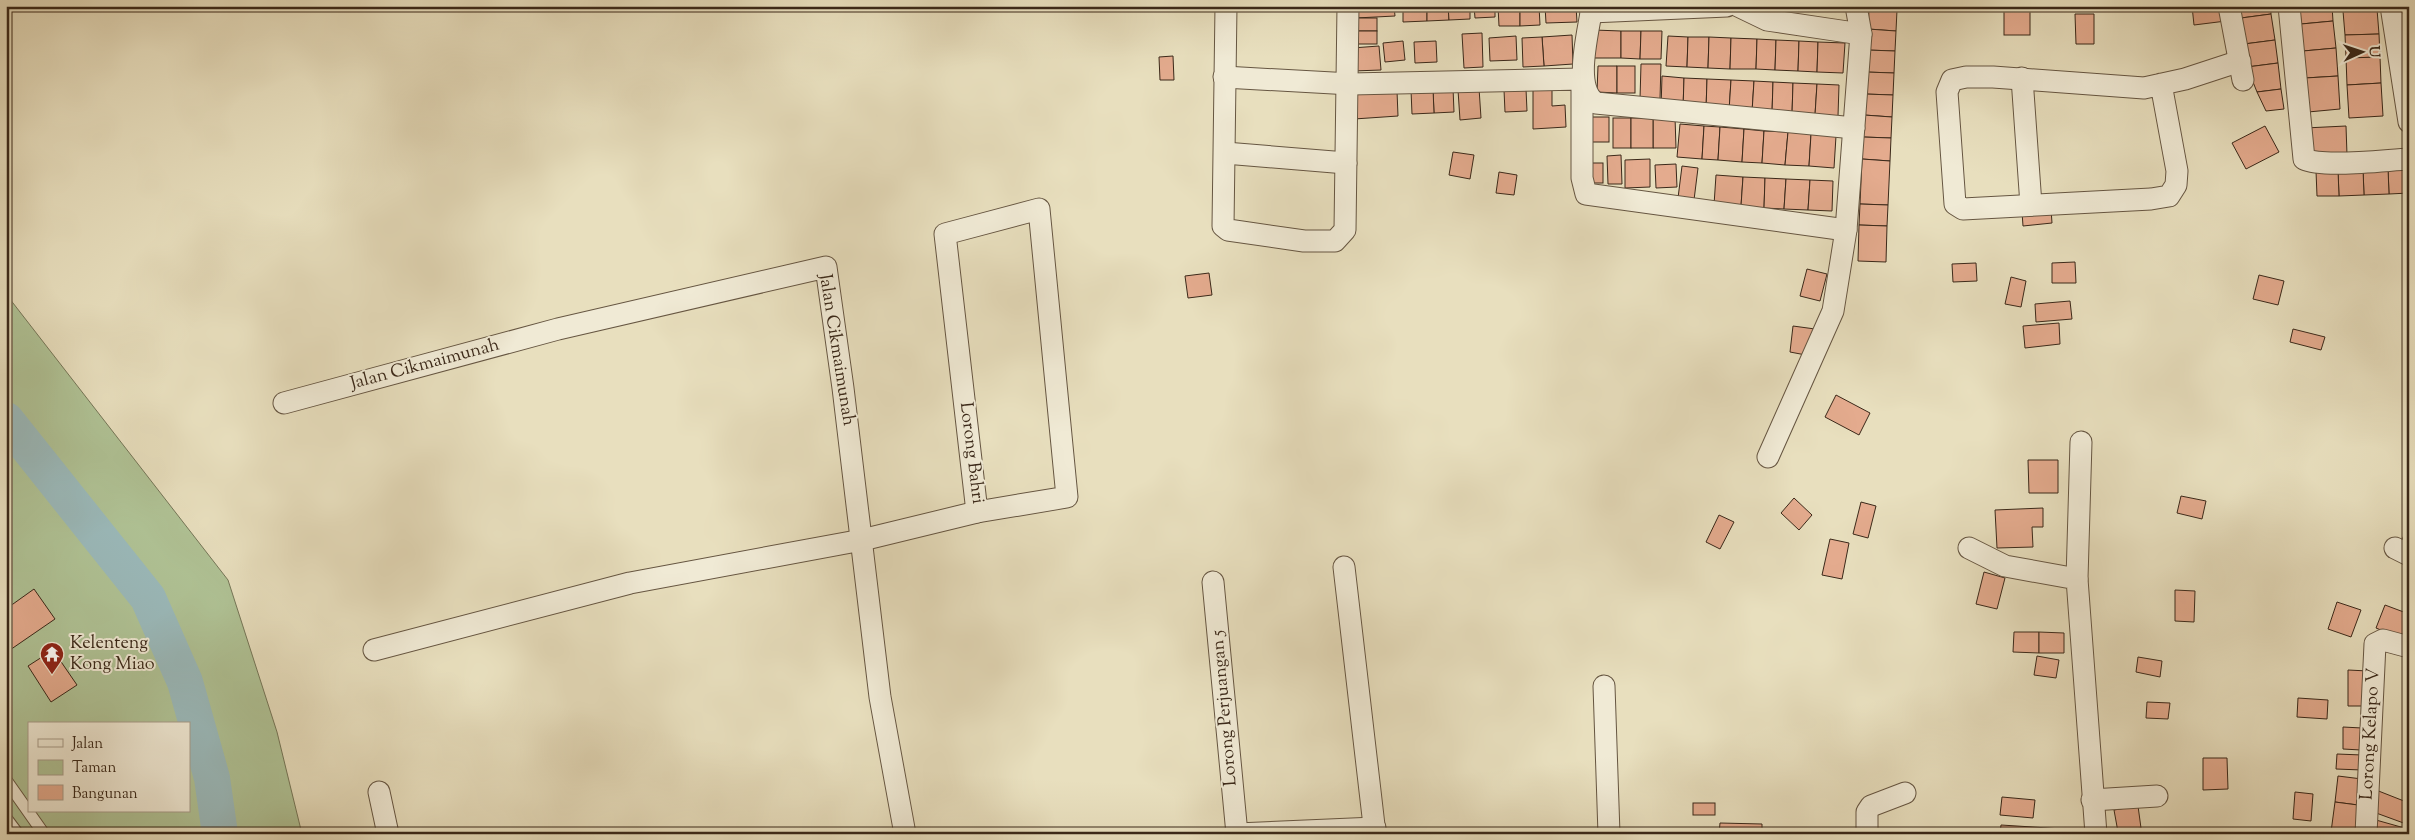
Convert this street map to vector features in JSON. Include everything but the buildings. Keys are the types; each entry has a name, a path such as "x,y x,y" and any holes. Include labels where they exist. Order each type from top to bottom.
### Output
{"street":[{"path":"1226,6 1224,77 1225,153 1221,215 1223,226 1228,230 1304,241 1336,241 1346,230 1348,6"},
{"path":"1727,6 1591,9 1582,79 1582,178 1586,194 1846,230"},
{"path":"1738,6 1767,20 1861,34"},
{"path":"1768,457 1833,311 1846,230 1854,128 1861,34 1856,6"},
{"path":"2162,84 2177,171 2173,192 2169,196 1963,209 1955,204 1948,123 1948,85 1952,80 1966,77 2022,78 2144,88 2162,84 2185,80 2242,71 2229,6"},
{"path":"2289,6 2304,159 2324,162 2409,159"},
{"path":"2391,6 2409,122"},
{"path":"1224,77 1346,84 1582,79"},
{"path":"2022,78 2031,206"},
{"path":"1582,79 1589,99 1596,103 1854,128"},
{"path":"1225,153 1346,163"},
{"name":"Lorong Bahri","path":"1039,209 1067,496 977,512 945,234 1039,209"},
{"name":"Jalan Cikmaimunah","path":"284,403 558,329 826,267 862,540 880,697 905,834"},
{"path":"2081,442 2077,578 2096,834"},
{"path":"374,650 630,583 862,540 977,512"},
{"path":"1968,548 2005,566 2077,578"},
{"path":"1237,834 1375,831 1344,567"},
{"name":"Lorong Perjuangan 5","path":"1213,582 1237,834"},
{"name":"Lorong Kelapo V","path":"2366,834 2375,644 2383,640 2409,647"},
{"path":"1604,686 1609,834"},
{"path":"379,792 388,834"},
{"path":"1867,834 1867,812 1871,806 1905,793"},
{"path":"2092,800 2156,796"}],"lane":[{"path":"6,780 28,811"},
{"path":"29,812 44,834"},
{"path":"6,818 18,834"}],"green space":[{"path":"6,294 228,580 277,732 302,834 6,834"}],"waterway":[{"path":"6,420 148,598 185,682 212,778 220,834"}],"place":[{"name":"Kelenteng Kong Miao","path":"52,675"}]}
